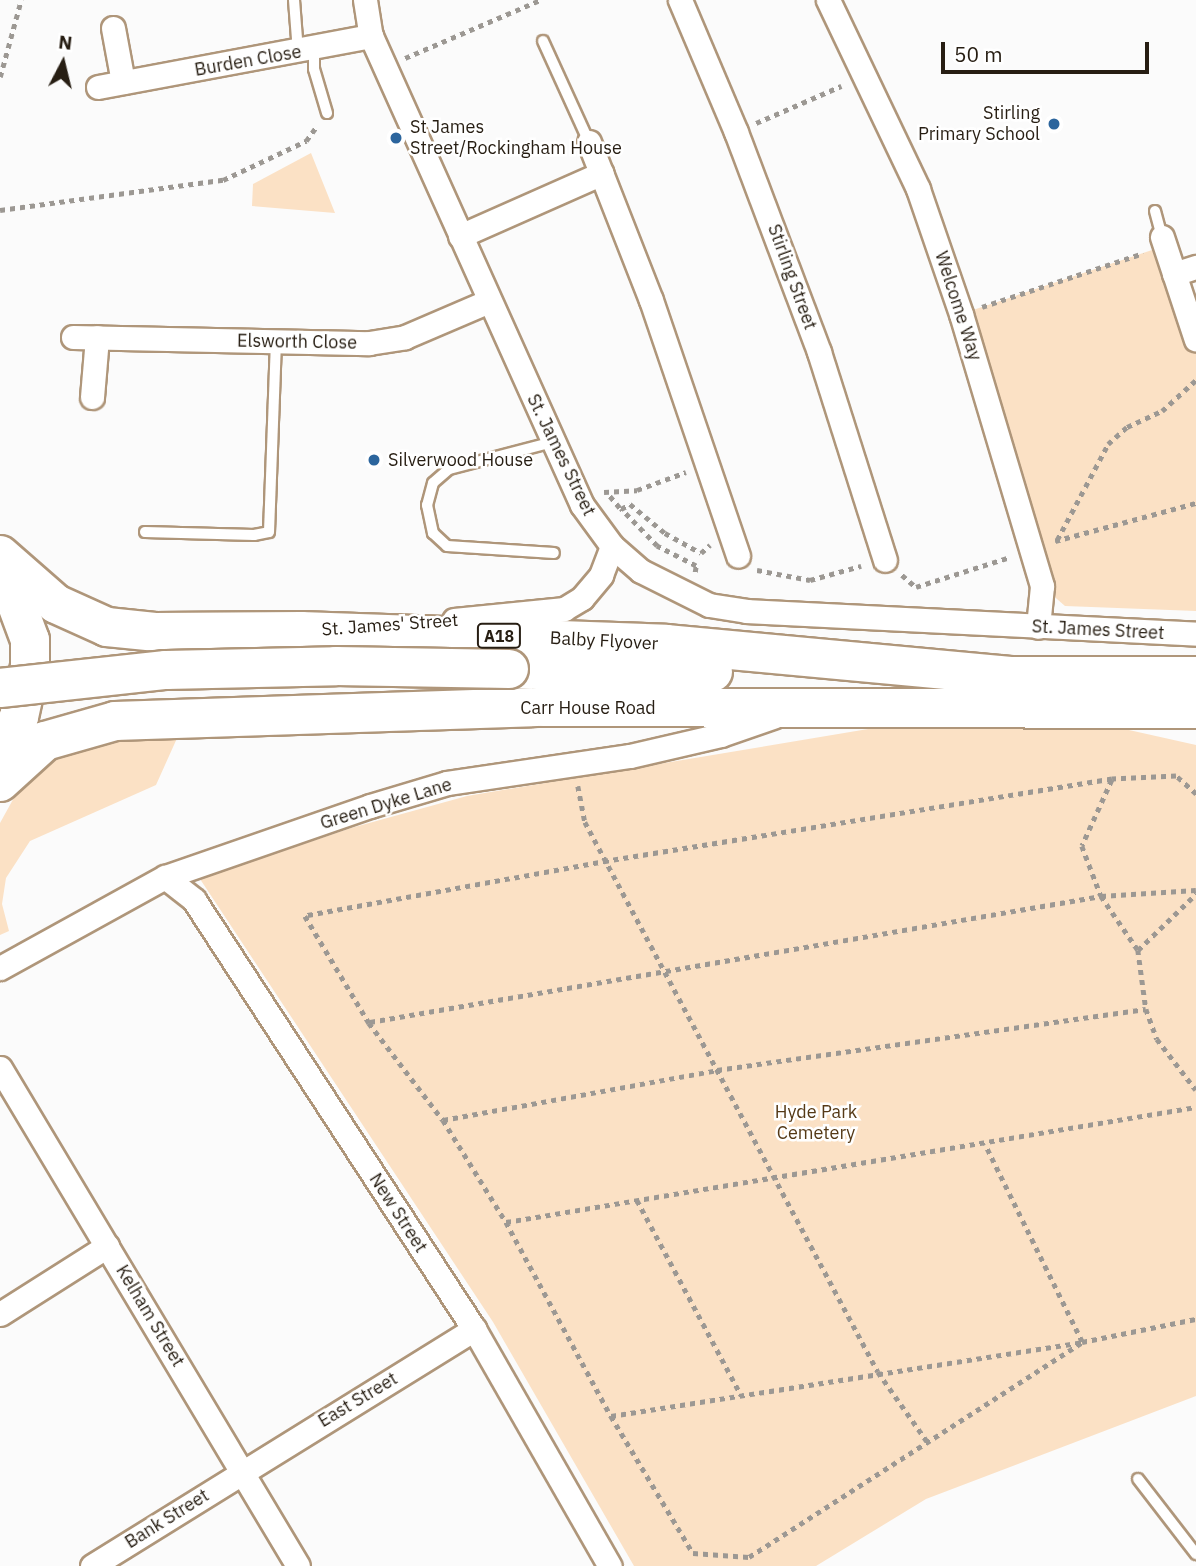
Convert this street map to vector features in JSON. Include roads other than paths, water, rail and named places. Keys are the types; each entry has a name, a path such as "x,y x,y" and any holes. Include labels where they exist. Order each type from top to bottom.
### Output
{"highway":[{"name":"Balby Flyover","path":"0,558 57,604 107,627 155,632 301,631 666,645 1020,677"},
{"name":"Balby Flyover","path":"0,558 30,639 30,666 19,717 0,759"},
{"name":"Carr House Road","path":"0,688 166,670 336,666 1020,677 1196,676"},
{"name":"Carr House Road","path":"0,782 45,741 115,721 543,707 796,710 1196,709"}],"street":[{"name":"St. James Street","path":"365,0 371,36 489,301 582,505 612,547 673,590 709,605 1038,627 1196,634"},
{"name":"Stirling Street","path":"680,0 736,132 820,352 885,560"},
{"name":"Welcome Way","path":"828,0 919,189 961,314 1042,586 1038,627"},
{"path":"113,28 123,82"},
{"name":"Burden Close","path":"98,87 371,36"},
{"path":"589,142 738,556"},
{"path":"460,236 602,173"},
{"path":"1163,241 1185,271 1196,340"},
{"name":"Elsworth Close","path":"73,337 369,343 405,337 489,301"},
{"path":"92,397 97,337"},
{"name":"St. James' Street","path":"301,631 564,610 582,598 601,575 612,547"},
{"name":"Green Dyke Lane","path":"0,968 165,877 447,783 573,764 721,735 796,710"},
{"name":"New Street","path":"165,877 194,900 474,1329 610,1566"},
{"name":"Kelham Street","path":"0,1068 298,1566"},
{"path":"0,1314 107,1245"},
{"name":"East Street","path":"242,1471 474,1329"},
{"name":"Bank Street","path":"92,1566 242,1471"}],"lane":[{"path":"294,0 306,50 327,113"},
{"path":"543,41 589,142"},
{"path":"1155,211 1163,241"},
{"path":"145,532 254,535 269,531 275,341"},
{"path":"553,442 449,469 433,483 427,505 433,533 447,546 554,553"},
{"path":"1139,1479 1196,1554"}],"place":[{"name":"Stirling Primary School","path":"1054,124"},
{"name":"St James Street/Rockingham House","path":"396,138"},
{"name":"Silverwood House","path":"374,460"}],"park label":[{"name":"Hyde Park Cemetery","path":"816,1123"}]}
